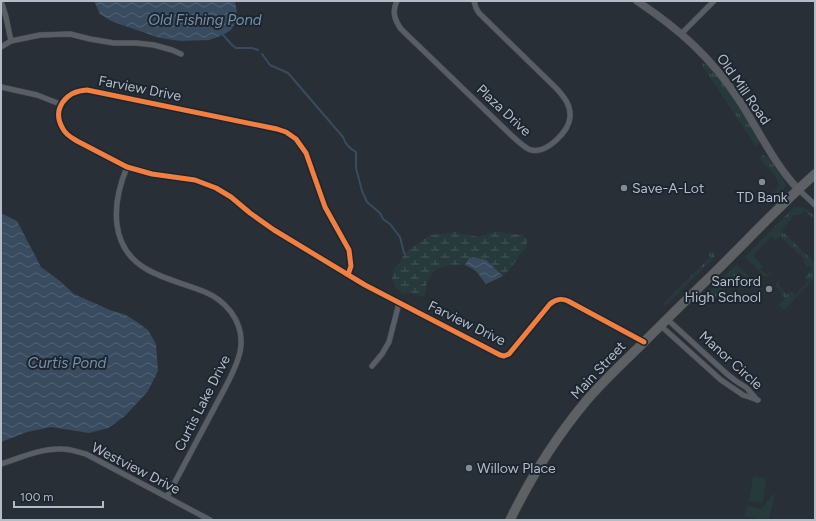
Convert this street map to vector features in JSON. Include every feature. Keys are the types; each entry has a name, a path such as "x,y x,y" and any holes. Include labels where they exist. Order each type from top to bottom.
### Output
{"highway":[{"name":"Main Street","path":"510,520 540,464 557,439 594,392 798,189 815,174"}],"street":[{"name":"Plaza Drive","path":"397,1 394,17 401,28 516,140 529,149 543,149 558,138 568,126 570,117 568,104 557,89 479,13 474,1"},
{"name":"Old Mill Road","path":"637,1 682,33 723,77 767,146 798,189"},
{"path":"682,33 714,1"},
{"path":"2,4 12,41"},
{"path":"1,47 12,41 40,35 70,34 114,43 154,45 181,54"},
{"path":"1,87 37,95 60,104"},
{"name":"Farview Drive","path":"348,275 351,266 349,250 325,207 306,153 296,139 286,132 266,126 87,90 69,95 60,104 59,116 62,128 77,141 127,167 152,174 195,180 216,188 231,197 274,230 348,275 501,356 509,354 550,304 554,300 559,299 568,301 644,342"},
{"name":"Curtis Lake Drive","path":"127,167 121,180 116,204 118,232 125,248 133,258 148,270 167,279 205,292 219,300 227,306 232,313 241,333 240,351 234,369 167,497"},
{"path":"798,189 815,205"},
{"path":"372,366 382,354 389,342 399,302"},
{"name":"Manor Circle","path":"664,322 727,374 747,388 758,400 742,395 721,380 664,322"},
{"name":"Westview Drive","path":"1,464 46,450 56,448 68,449 86,454 210,520"}],"green space":[{"path":"702,63 707,64 727,89 759,138 760,142 757,146 702,65"},
{"path":"763,155 768,157 786,185 783,192 768,205 766,200 779,185 774,174 760,159"},
{"path":"795,207 804,208 815,216 815,220 804,210 800,215 795,215 781,230 815,263 815,277 784,310 779,305 784,299 776,284 779,280 778,285 787,295 791,291 795,295 808,281 805,278 812,269 809,266 807,267 804,263 804,259 780,236 775,240 771,237 753,255 763,266 760,269 767,275 771,272 768,276 766,277 745,257"},
{"path":"454,232 479,237 489,233 499,232 522,234 528,240 525,249 512,267 503,276 486,260 469,258 465,265 441,267 433,272 427,281 423,297 411,293 403,294 395,287 392,278 393,270 401,261 404,253 430,235"},
{"path":"709,251 713,252 715,257 665,306 663,304 710,257 708,255"},
{"path":"737,265 749,276 749,279 745,283 744,277 739,271 715,298 708,292"},
{"path":"753,476 766,478 763,503 749,501"},
{"path":"773,494 775,494 769,520 744,516 747,506 761,509"}],"water":[{"name":"Old Fishing Pond","path":"94,1 235,1 237,13 235,23 231,30 223,35 209,40 181,41 160,38 111,21 100,14"},
{"name":"Curtis Pond","path":"1,213 17,221 41,267 74,294 110,310 126,315 137,322 148,330 156,344 158,371 148,391 125,416 108,428 89,433 51,427 27,432 1,442"},
{"path":"473,257 486,260 503,276 486,284 475,271 465,265 469,258"}],"waterway":[{"path":"223,35 236,48 252,48 258,50"},
{"path":"262,54 270,65 288,73 343,137 348,146 356,152 356,168 362,191 367,202 380,213 383,219 390,224 400,237 404,253"}],"cycle path":[{"path":"348,275 351,266 349,250 325,207 306,153 296,139 286,132 87,90 79,91 63,102 60,108 60,122 66,133 77,141 127,167 152,174 195,180 216,188 231,197 274,230 365,285 500,355 504,356 509,354 550,304 559,300 568,301 644,342"}],"place":[{"name":"TD Bank","path":"762,182"},
{"name":"Save-A-Lot","path":"624,188"},
{"name":"Sanford High School","path":"769,289"},
{"name":"Willow Place","path":"469,468"}]}
